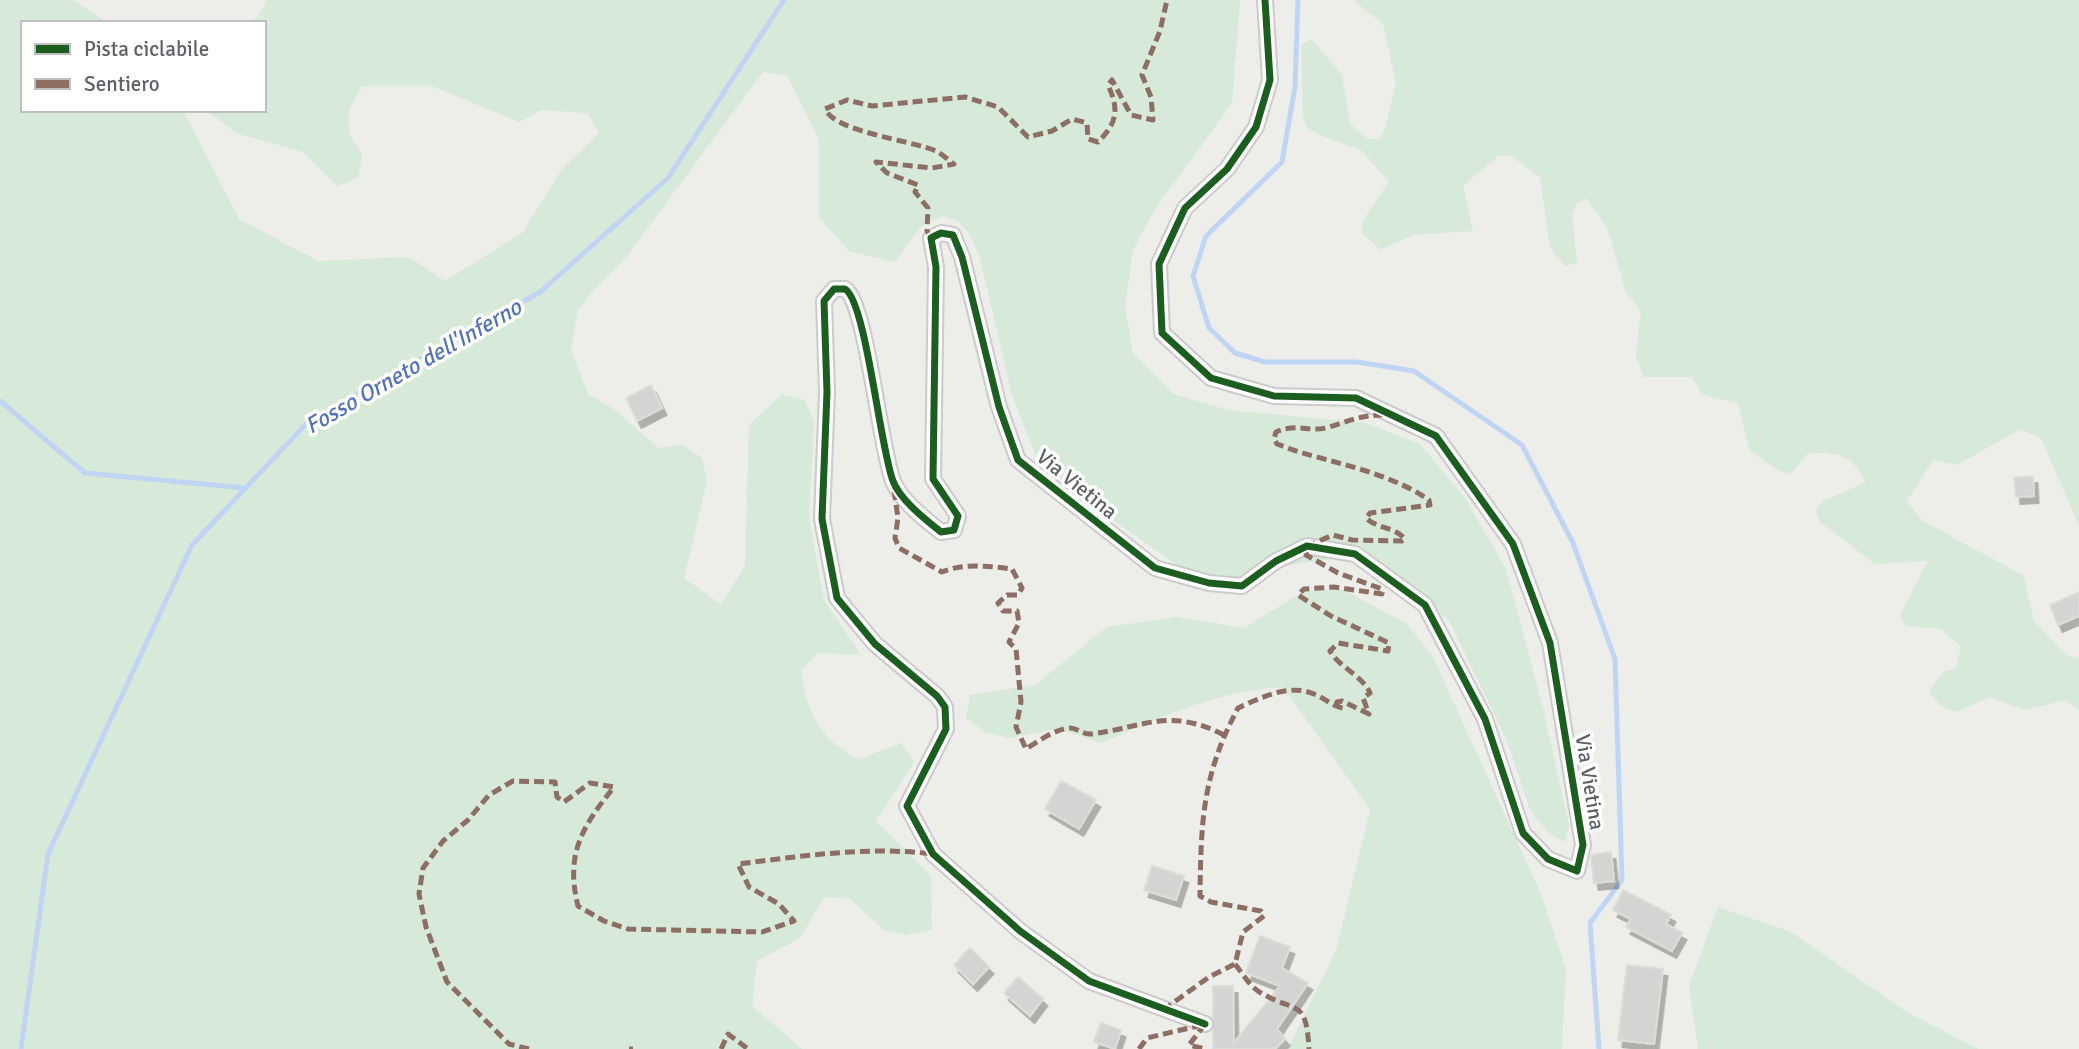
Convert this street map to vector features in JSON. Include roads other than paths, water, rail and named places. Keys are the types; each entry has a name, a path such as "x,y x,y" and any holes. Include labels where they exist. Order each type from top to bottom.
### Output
{"street":[{"name":"Via Vietina","path":"1205,1024 1089,981 1020,931 933,854 907,806 946,729 947,716 937,696 875,644 837,598 822,519 827,392 824,301 834,289 845,289 853,296 866,350 878,428 893,483 941,532 954,530 958,516 933,479 936,267 931,238 941,233 953,235 962,257 999,407 1018,460 1155,568 1209,583 1242,586 1276,561 1307,546 1355,554 1415,597 1425,605 1485,719 1523,832 1548,859 1577,871 1583,845 1550,643 1513,544 1436,436 1356,398 1273,396 1211,378 1162,333 1159,264 1185,208 1227,170 1256,127 1270,80 1265,0"}],"waterway":[{"name":"Fosso Orneto dell'Inferno","path":"21,1049 48,854 192,545 307,423 540,292 668,178 784,0"},
{"path":"1298,0 1295,87 1282,162 1206,236 1193,276 1209,328 1235,353 1265,362 1357,362 1414,371 1522,445 1573,543 1615,659 1622,880 1590,923 1599,1049"},
{"path":"0,401 85,473 245,488"}]}
